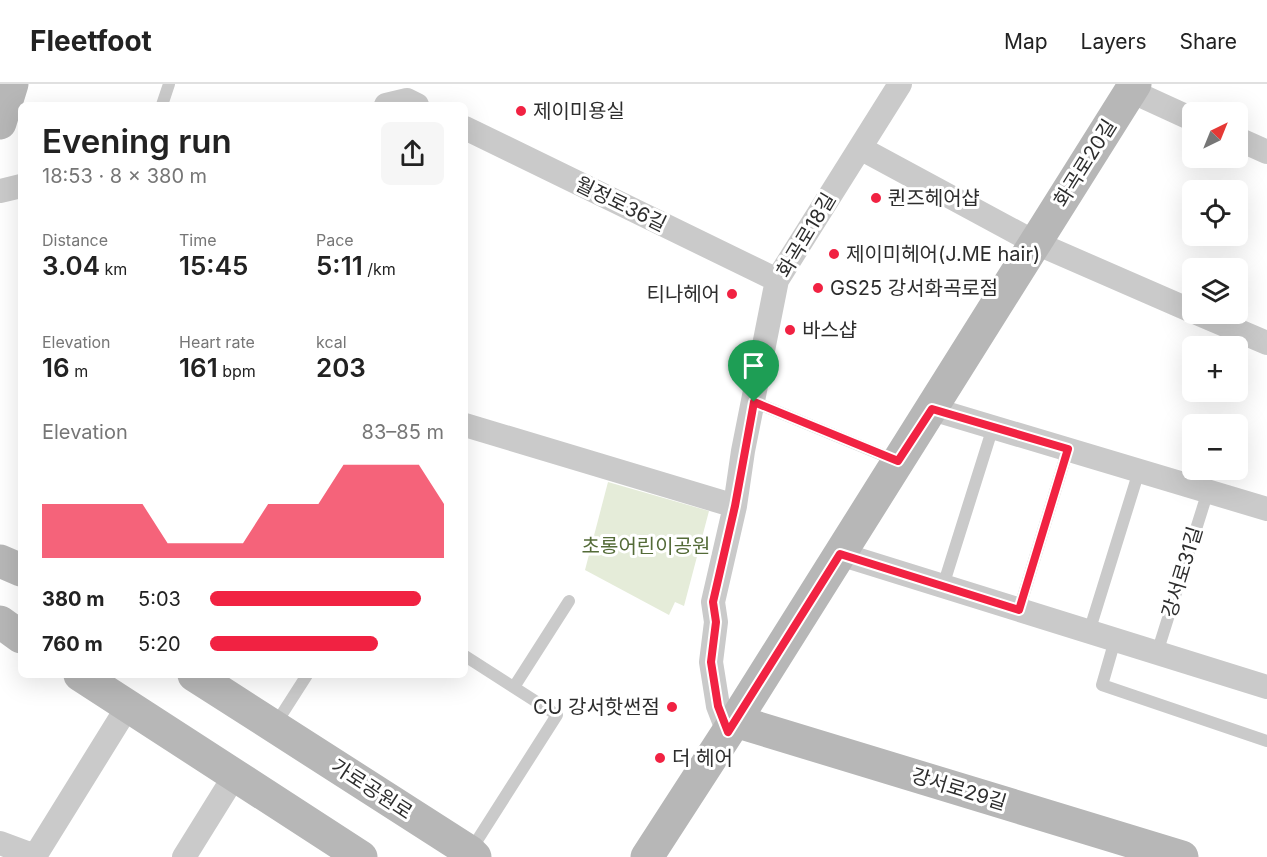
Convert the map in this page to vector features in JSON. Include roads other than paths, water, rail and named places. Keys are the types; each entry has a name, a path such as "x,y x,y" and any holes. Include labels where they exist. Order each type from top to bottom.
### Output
{"street":[{"path":"0,123 12,84"},
{"name":"화곡로18길","path":"732,727 718,706 711,662 716,622 713,602 735,506 777,280 900,84"},
{"path":"1133,87 1182,113"},
{"name":"화곡로20길","path":"647,857 732,727 1133,87"},
{"name":"월정로36길","path":"468,129 777,280"},
{"path":"1248,143 1267,152"},
{"path":"860,148 1035,243 1182,307"},
{"path":"0,191 18,187"},
{"path":"1222,324 1267,343"},
{"path":"932,409 1267,509"},
{"path":"468,426 735,506"},
{"path":"840,554 1267,687"},
{"path":"0,561 18,569"},
{"path":"0,573 8,572 18,575"},
{"path":"85,678 235,775 340,851"},
{"name":"가로공원로","path":"199,678 473,855"},
{"path":"0,843 34,856 128,706"},
{"name":"강서로29길","path":"732,727 1182,857"},
{"path":"184,857 235,775"}],"lane":[{"path":"163,102 168,84"},
{"path":"754,402 898,461"},
{"path":"943,586 993,427"},
{"path":"1019,610 1068,449"},
{"path":"1089,632 1139,471"},
{"name":"강서로31길","path":"1157,653 1208,491"},
{"path":"514,687 569,601"},
{"path":"1115,640 1102,685 1267,741"},
{"name":"가로공원로","path":"468,658 556,714 473,855"},
{"path":"274,726 305,678"}],"place":[{"name":"제이미용실","path":"521,111"},
{"name":"퀸즈헤어샵","path":"876,198"},
{"name":"제이미헤어(J.ME hair)","path":"834,254"},
{"name":"GS25 강서화곡로점","path":"818,288"},
{"name":"티나헤어","path":"732,294"},
{"name":"바스샵","path":"790,330"},
{"name":"CU 강서핫썬점","path":"672,707"},
{"name":"더 헤어","path":"660,758"}],"park label":[{"name":"초롱어린이공원","path":"646,546"}]}
